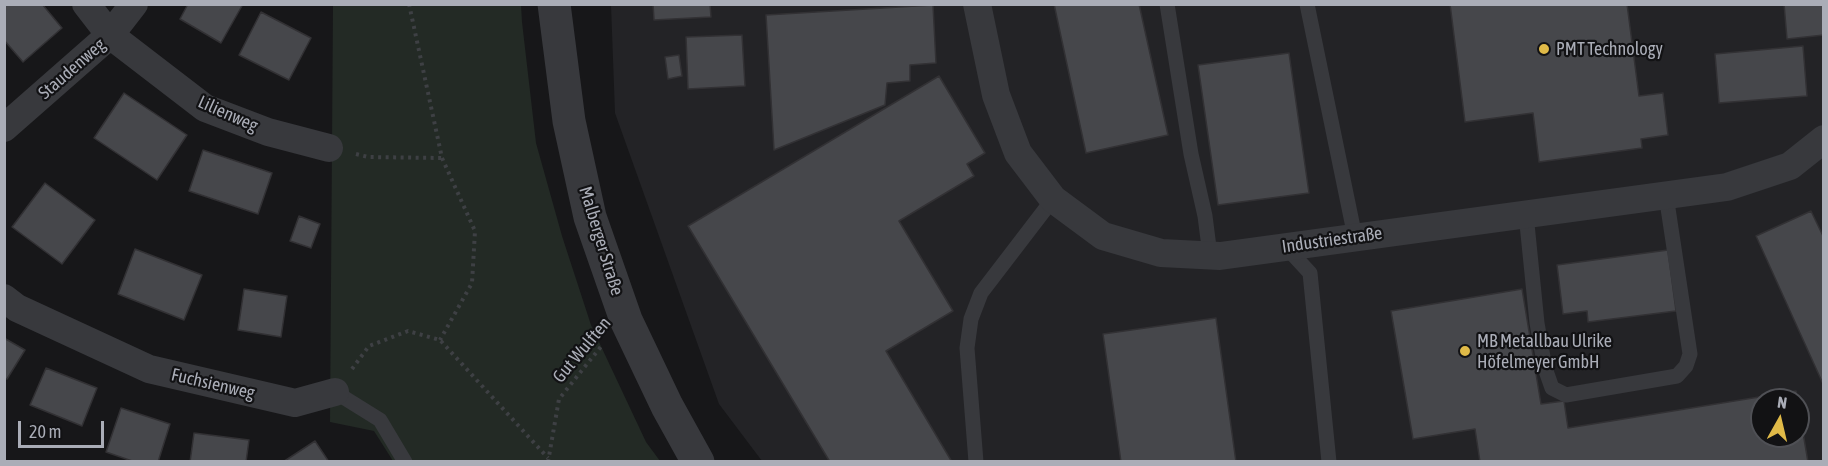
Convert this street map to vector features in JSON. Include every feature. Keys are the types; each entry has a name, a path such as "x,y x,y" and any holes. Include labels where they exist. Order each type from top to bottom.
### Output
{"street":[{"name":"Lilienweg","path":"86,4 110,35 205,108 268,132 329,148"},
{"name":"Staudenweg","path":"4,128 110,35 134,4"},
{"name":"Malberger Straße","path":"555,4 568,121 590,217 626,320 667,406 698,462"},
{"name":"Industriestraße","path":"977,4 996,95 1018,153 1053,199 1103,236 1161,253 1210,255 1286,247 1727,187 1790,166 1824,140"},
{"name":"Fuchsienweg","path":"4,298 17,308 149,369 295,404 335,392"}],"lane":[{"path":"1167,4 1210,255"},
{"path":"1307,4 1355,237"},
{"path":"1526,214 1537,323 1545,368 1552,388 1566,395 1677,376 1686,366 1690,354 1666,195"},
{"path":"976,462 967,348 971,319 981,293 1053,199"},
{"path":"1286,247 1310,273 1329,462"},
{"path":"335,392 380,420 405,462"}],"path":[{"path":"410,4 442,158 476,231 472,283 440,340"},
{"path":"329,148 368,157 442,158"},
{"name":"Gut Wulften","path":"548,460 559,399 609,336 626,320"},
{"path":"335,392 369,346 408,331 440,340 548,460"}],"shaded area":[{"path":"333,5 521,5 536,143 562,236 591,325 646,442 660,461 393,461 374,431 330,422"},
{"path":"611,5 1823,5 1823,461 762,461 719,404 615,113"}],"building":[{"path":"4,4 42,4 62,28 23,62 4,40"},
{"path":"188,4 243,4 221,43 180,19"},
{"path":"653,4 710,4 711,17 654,20"},
{"path":"1054,4 1139,4 1168,135 1086,153"},
{"name":"PMT Technology","path":"1450,4 1627,4 1639,96 1663,93 1668,135 1641,139 1642,148 1539,162 1533,113 1465,122"},
{"path":"1784,4 1824,4 1824,35 1787,39"},
{"path":"933,5 936,63 910,65 910,81 887,83 885,105 774,150 766,15"},
{"path":"261,12 311,38 289,80 239,55"},
{"path":"742,35 745,86 688,89 686,37"},
{"path":"1803,46 1807,96 1719,103 1715,54"},
{"path":"1289,53 1309,193 1218,205 1198,65"},
{"path":"679,55 682,76 668,79 665,57"},
{"path":"939,76 985,153 967,164 974,176 899,221 953,311 886,351 952,462 830,462 688,226"},
{"path":"124,93 187,135 157,180 94,138"},
{"path":"203,150 272,173 258,214 189,191"},
{"path":"45,183 95,220 62,264 12,227"},
{"path":"1811,211 1824,238 1824,386 1756,236"},
{"path":"299,216 320,224 311,248 290,241"},
{"path":"135,249 202,275 184,320 118,294"},
{"path":"1668,250 1676,311 1588,322 1587,311 1563,314 1557,265"},
{"path":"244,289 287,296 281,337 238,330"},
{"name":"MB Metallbau Ulrike Höfelmeyer GmbH","path":"1522,289 1541,404 1564,401 1568,428 1750,398 1750,448 1806,448 1808,462 1480,462 1475,429 1413,439 1391,311"},
{"path":"1216,318 1236,462 1121,462 1103,334"},
{"path":"4,338 25,350 7,379 4,378"},
{"path":"46,368 97,388 82,426 30,405"},
{"path":"121,408 170,424 158,462 135,462 106,452"},
{"path":"194,433 249,440 246,462 190,462"},
{"path":"315,441 329,462 283,462"}],"place":[{"name":"PMT Technology","path":"1544,49"},
{"name":"MB Metallbau Ulrike Höfelmeyer GmbH","path":"1465,351"}]}
